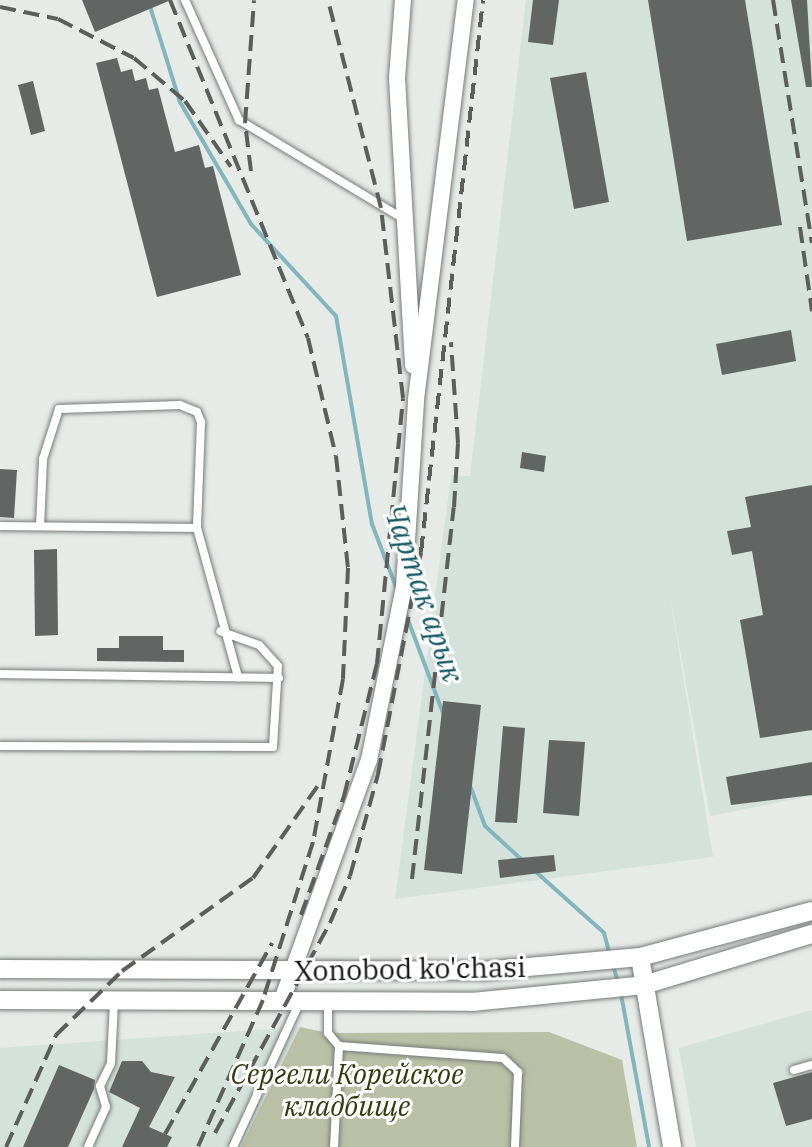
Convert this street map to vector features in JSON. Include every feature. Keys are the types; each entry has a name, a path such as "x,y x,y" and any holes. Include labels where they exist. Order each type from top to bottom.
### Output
{"street":[{"path":"403,0 397,78 402,218 416,399"},
{"path":"291,1000 293,974 346,835 379,713 404,587 416,399 466,0"},
{"name":"Xonobod ko'chasi","path":"0,969 293,974 484,971 640,957 812,911"},
{"name":"Xonobod ko'chasi","path":"0,1000 472,1002 644,985 812,934"},
{"path":"640,957 672,1147"}],"lane":[{"path":"185,0 239,120 402,218"},
{"path":"40,526 43,459 59,409 180,405 197,412 201,422 197,528 220,631 238,677"},
{"path":"0,526 197,528"},
{"path":"0,746 266,749 276,740 279,678 259,645 220,631"},
{"path":"0,674 279,678"},
{"path":"233,1147 291,1000"},
{"path":"88,1147 106,1107 100,1086 111,1063 114,1001"},
{"path":"328,1002 328,1033 339,1046 334,1147"},
{"path":"339,1046 503,1058 518,1072 515,1147"},
{"path":"794,1070 812,1065"}],"shaded area":[{"path":"526,0 812,0 812,796 710,816 668,585 713,857 395,899 451,475 470,476"},
{"path":"812,1010 812,1147 696,1147 679,1048"},
{"path":"300,1027 241,1147 0,1147 0,1048"}],"green space":[{"name":"Сергели Корейское кладбище","path":"300,1027 328,1033 549,1032 622,1060 637,1147 241,1147"}],"building":[{"path":"82,0 171,0 95,32"},
{"path":"533,0 559,0 553,45 528,42"},
{"path":"648,0 745,0 782,225 687,241"},
{"path":"791,0 807,0 812,87 806,87"},
{"path":"117,58 121,72 132,69 135,81 146,78 149,90 158,88 175,152 199,145 205,168 213,166 241,275 157,297 96,63"},
{"path":"586,72 609,202 574,209 550,78"},
{"path":"33,81 45,131 31,135 18,85"},
{"path":"791,330 796,361 722,375 716,344"},
{"path":"522,452 546,456 544,472 520,468"},
{"path":"0,469 17,470 14,518 0,517"},
{"path":"812,485 812,730 760,738 740,620 763,615 752,551 732,555 727,531 751,527 745,497"},
{"path":"57,549 58,635 35,636 34,550"},
{"path":"119,636 163,636 163,650 184,650 184,662 97,661 97,648 119,648"},
{"path":"443,701 481,705 462,874 424,870"},
{"path":"503,726 525,728 517,823 495,822"},
{"path":"549,740 585,742 579,816 543,813"},
{"path":"812,762 812,795 731,805 726,777"},
{"path":"554,855 556,871 500,878 498,860"},
{"path":"122,1061 142,1061 151,1072 175,1077 149,1127 172,1137 167,1147 122,1147 140,1108 109,1092"},
{"path":"59,1065 95,1080 94,1089 68,1147 23,1147"},
{"path":"812,1072 812,1119 786,1126 773,1083"}],"waterway":[{"name":"Чартак арык","path":"148,0 180,102 251,224 336,316 372,524 398,592"},
{"name":"Чартак арык","path":"405,612 444,716"},
{"name":"Чартак арык","path":"471,788 485,826 522,860"},
{"name":"Чартак арык","path":"535,871 604,933 610,955"},
{"name":"Чартак арык","path":"612,963 618,982"},
{"name":"Чартак арык","path":"621,994 649,1147"}],"railway":[{"path":"170,0 308,338 336,456 348,568 343,679 313,842 263,1000 198,1147"},
{"path":"251,171 245,123 254,0"},
{"path":"301,915 344,796 377,664 403,398 381,208 328,0"},
{"path":"215,1133 330,923 350,876 378,774 421,552 483,0"},
{"path":"773,0 812,243"},
{"path":"0,7 58,19 134,58 185,101 231,167"},
{"path":"800,227 812,311"},
{"path":"412,879 454,507 458,443 451,342"},
{"path":"6,1147 56,1035 122,971 253,878 319,784"},
{"path":"165,1134 272,943"}]}
